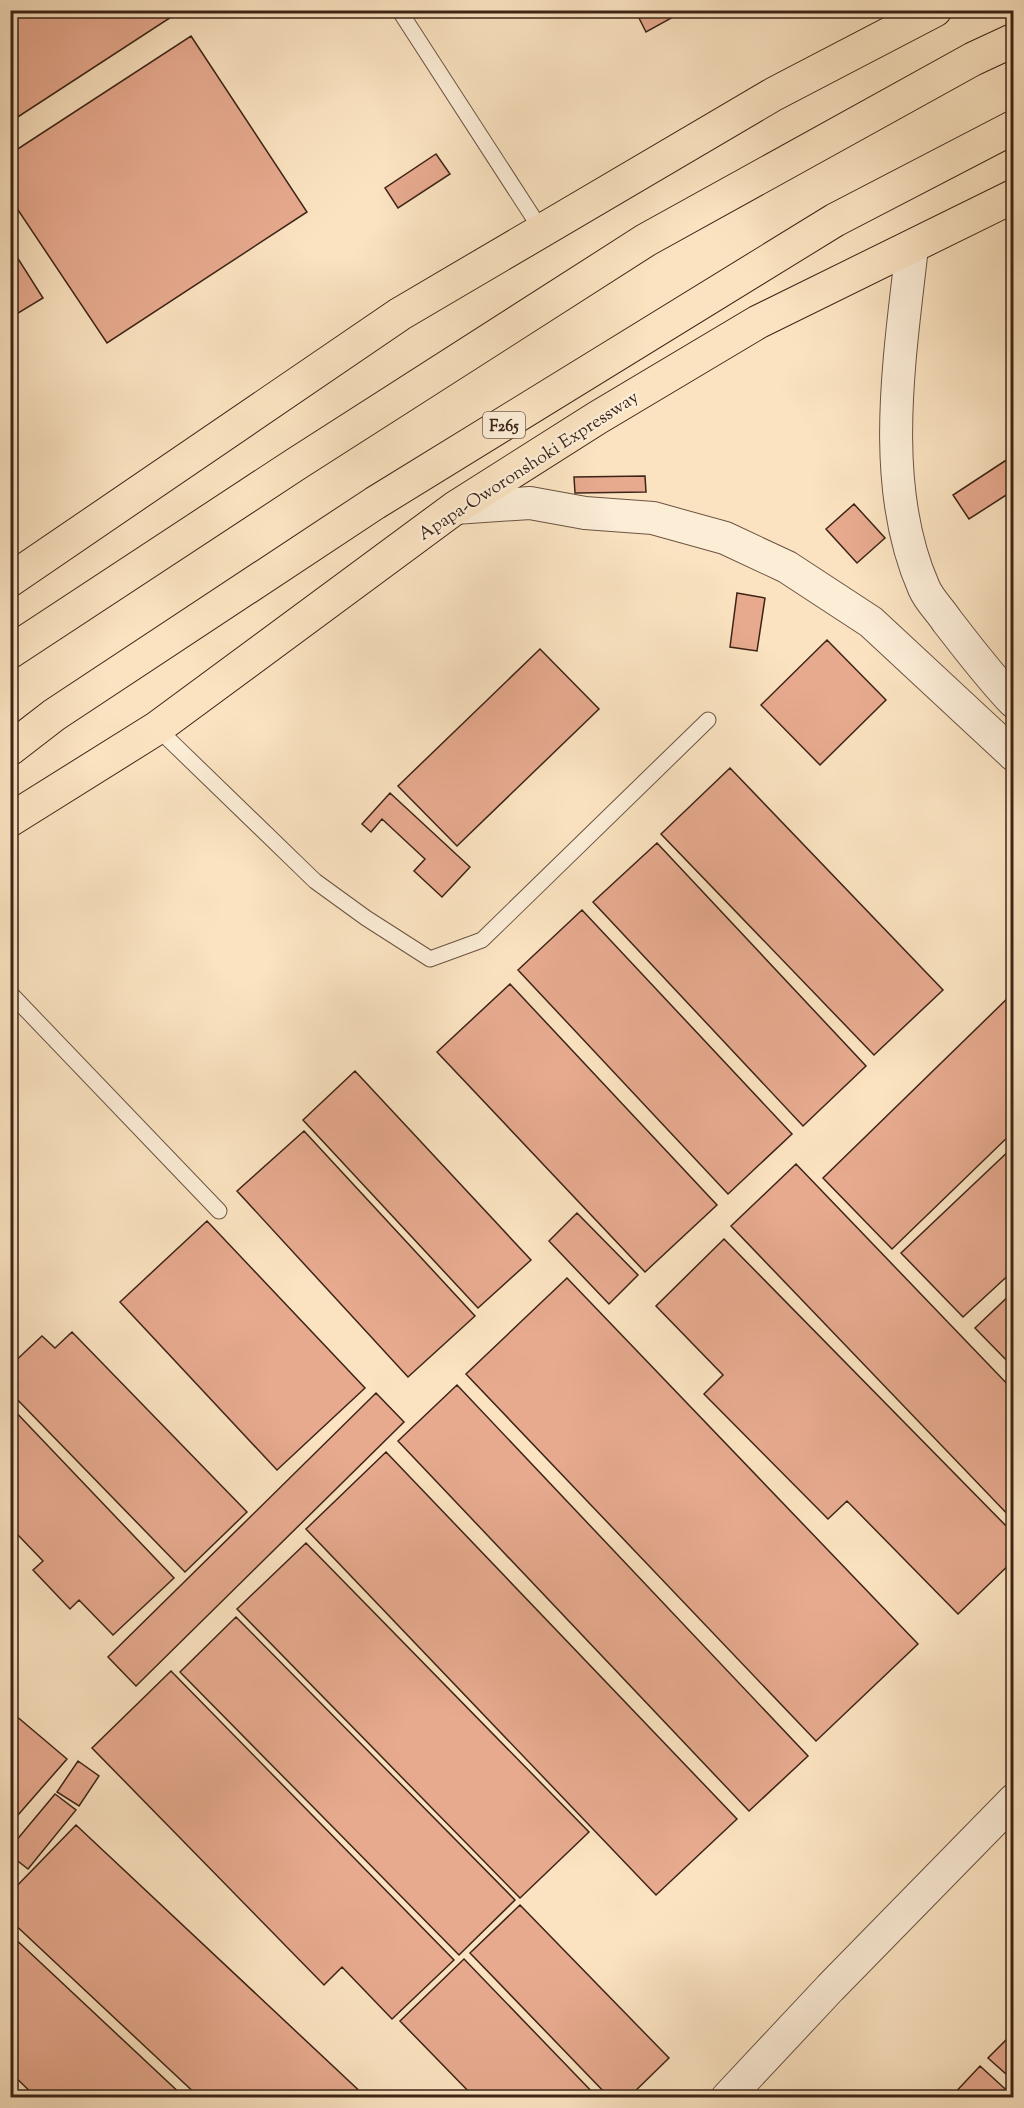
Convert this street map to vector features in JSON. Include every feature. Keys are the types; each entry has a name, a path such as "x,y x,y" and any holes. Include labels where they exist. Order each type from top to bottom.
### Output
{"main road":[{"path":"10,580 400,314 774,94 914,15"},
{"path":"10,652 286,470 646,240 973,59 1014,40"},
{"name":"F265","path":"10,749 54,715 375,503 835,220 1014,127"},
{"name":"Apapa-Oworonshoki Expressway","path":"10,820 157,728 455,508 597,418 758,322 1014,196"}],"street":[{"path":"912,247 897,385 898,481 906,540 924,590 989,676 1014,702"},
{"path":"455,508 530,503 585,513 653,518 725,538 787,567 871,622 1014,755"},
{"path":"727,2097 1014,1800"}],"lane":[{"path":"399,10 542,231"},
{"path":"157,728 315,880 366,918 430,959 482,940 708,720"},
{"path":"10,993 219,1211"}],"building":[{"path":"10,10 182,10 10,122"},
{"path":"635,10 672,10 675,16 646,32"},
{"path":"191,36 307,212 107,343 10,198 10,154"},
{"path":"436,154 450,174 398,208 385,188"},
{"path":"10,246 43,298 10,318"},
{"path":"1014,455 1014,490 969,519 953,495"},
{"path":"645,476 646,492 575,493 574,477"},
{"path":"854,504 885,538 857,563 826,529"},
{"path":"737,593 765,598 757,651 730,647"},
{"path":"827,640 886,700 820,765 761,705"},
{"path":"540,649 599,709 457,846 398,786"},
{"path":"730,768 943,990 874,1055 661,834"},
{"path":"390,793 470,867 442,897 414,871 425,859 382,819 371,832 362,824"},
{"path":"657,843 866,1066 803,1126 593,902"},
{"path":"582,910 792,1134 728,1194 518,970"},
{"path":"510,984 717,1205 645,1272 437,1052"},
{"path":"1014,992 1014,1131 892,1249 823,1178"},
{"path":"355,1071 531,1260 478,1308 303,1120"},
{"path":"304,1131 475,1316 408,1377 237,1191"},
{"path":"1014,1146 1014,1270 963,1317 901,1253"},
{"path":"796,1164 1014,1391 1014,1521 731,1226"},
{"path":"577,1213 638,1275 609,1304 549,1241"},
{"path":"207,1221 365,1388 277,1470 120,1302"},
{"path":"724,1239 1014,1534 1014,1560 958,1614 847,1501 828,1519 704,1394 723,1375 656,1306"},
{"path":"567,1278 918,1644 816,1741 466,1374"},
{"path":"1014,1291 1014,1368 975,1328"},
{"path":"72,1332 247,1512 185,1572 10,1392 18,1384 10,1377 10,1366 42,1336 55,1348"},
{"path":"457,1385 808,1756 749,1811 398,1441"},
{"path":"376,1393 404,1422 136,1686 108,1657"},
{"path":"10,1406 174,1578 113,1635 79,1600 70,1609 33,1570 43,1561 18,1535 10,1542"},
{"path":"386,1452 737,1819 656,1895 306,1529"},
{"path":"306,1543 589,1832 520,1898 237,1609"},
{"path":"236,1617 515,1900 459,1955 180,1672"},
{"path":"171,1671 454,1960 392,2019 342,1967 324,1985 92,1748"},
{"path":"15,1715 67,1759 18,1815 10,1809 10,1720"},
{"path":"78,1761 99,1776 79,1806 57,1792"},
{"path":"55,1794 76,1810 28,1869 10,1855 10,1848"},
{"path":"76,1825 367,2098 200,2098 10,1920 10,1893"},
{"path":"520,1905 669,2058 628,2098 610,2098 470,1953"},
{"path":"10,1934 185,2098 37,2098 10,2072"},
{"path":"464,1959 598,2098 475,2098 400,2021"},
{"path":"1014,2032 1014,2081 988,2058"},
{"path":"980,2066 1014,2097 1014,2098 950,2098"}]}
